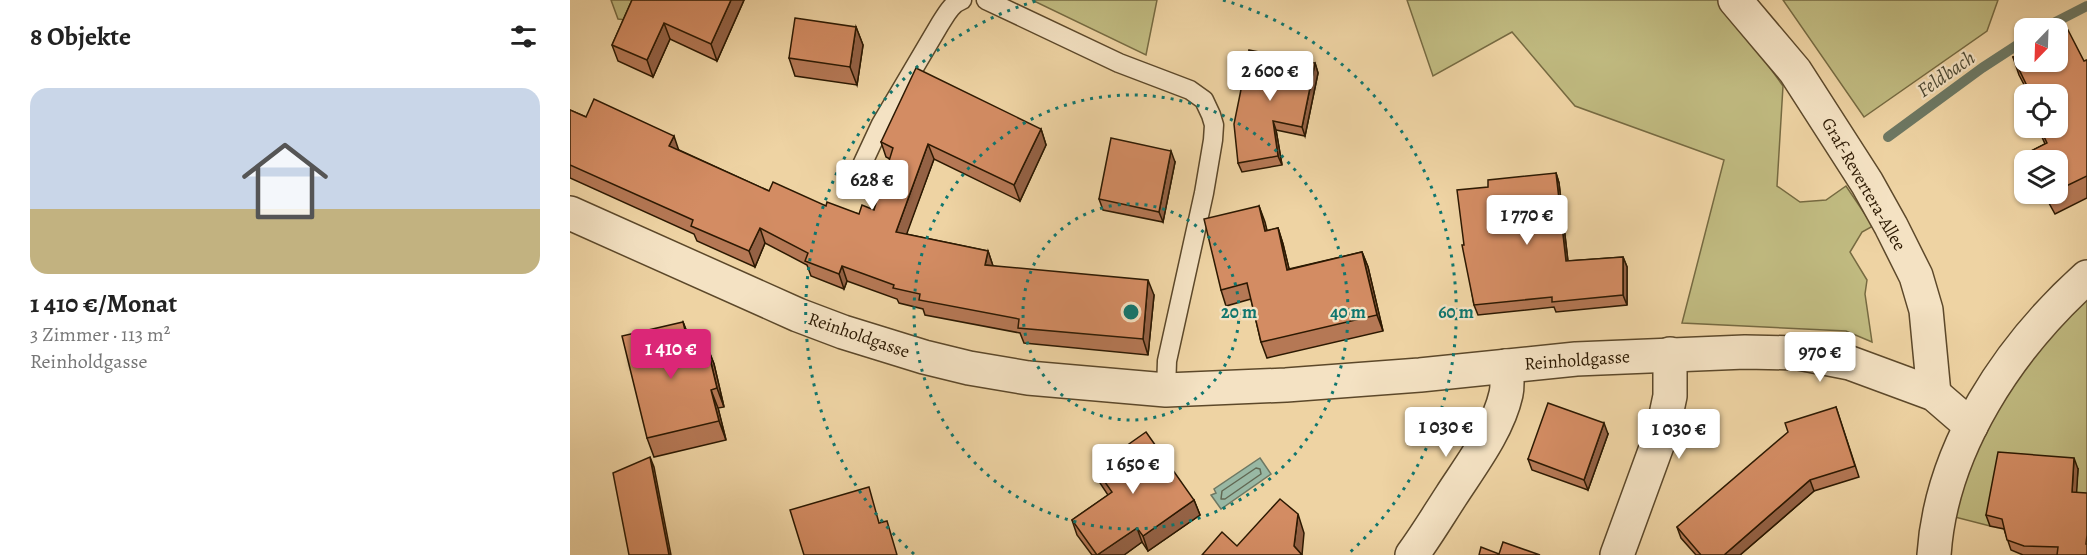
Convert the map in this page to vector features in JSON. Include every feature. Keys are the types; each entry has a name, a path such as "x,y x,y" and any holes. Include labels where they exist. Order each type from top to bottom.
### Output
{"street":[{"name":"Graf-Revertera-Allee","path":"1735,0 1795,71 1892,226 1916,276 1926,310 1934,394"},
{"name":"Reinholdgasse","path":"570,213 798,315 884,346 969,368 1028,378 1166,390 1286,385 1420,375 1576,359 1670,354 1800,353 1850,363 1934,394 1971,426"},
{"path":"1934,555 1935,539 1945,493 1955,460 1971,426 2027,339 2055,307 2087,277"},
{"path":"1617,555 1663,429 1670,396 1670,354"},
{"path":"1412,555 1434,525 1486,442 1506,394 1506,366"}],"lane":[{"path":"861,167 881,124 934,34 956,2 962,0"},
{"path":"986,0 1119,63 1190,90 1204,100 1211,115 1214,125 1213,140 1204,193 1167,361 1166,390"}],"shaded area":[{"path":"611,0 643,0 627,20 618,19"},
{"path":"1032,0 1157,0 1146,55"},
{"path":"1407,0 1721,0 1783,86 1777,186 1800,202 1826,200 1846,186 1873,226 1862,232 1850,252 1867,280 1865,294 1872,342 1846,331 1682,323 1724,160 1575,106 1512,32 1433,76"},
{"path":"1783,0 1998,0 1987,31 1864,117"},
{"path":"2087,284 2087,504 1990,526 1951,516 1993,402"}],"water":[{"path":"1260,458 1271,474 1221,509 1211,495 1216,493 1214,489"}],"building":[{"path":"632,0 731,0 711,44 664,23 647,60 612,45"},
{"path":"795,18 856,27 850,67 789,58"},
{"path":"2068,30 2084,61 2087,60 2087,176 2068,185 2068,150 2033,150 2047,143 2045,138 2068,138 2068,84 2026,84 2020,72 2068,72"},
{"path":"1249,50 1315,63 1302,127 1273,121 1278,156 1238,163 1234,124"},
{"path":"916,68 1041,129 1014,185 928,144 896,232 988,251 985,265 1148,280 1143,339 1018,328 1019,319 919,300 920,294 893,288 894,285 842,266 839,274 805,261 808,253 760,228 749,251 691,226 693,220 570,165 570,110 586,117 594,99 674,136 669,146 769,191 773,182 826,206 827,202 859,214 862,205 874,210 893,148 881,142"},
{"path":"1111,138 1171,151 1159,212 1099,199"},
{"path":"1556,173 1566,261 1623,257 1623,295 1552,302 1552,297 1474,305 1462,245 1464,245 1457,190 1488,187 1488,180"},
{"path":"1259,206 1265,231 1278,228 1287,270 1362,252 1377,315 1261,342 1247,283 1221,290 1204,219"},
{"path":"683,322 690,350 707,346 717,388 711,390 719,421 647,438 622,336"},
{"path":"1548,403 1604,423 1584,480 1528,459"},
{"path":"1836,407 1855,466 1810,480 1724,555 1701,555 1677,527 1788,432 1785,423"},
{"path":"1146,432 1194,500 1143,536 1137,528 1097,555 1072,520 1112,492 1095,468"},
{"path":"1998,452 2074,458 2072,492 2087,493 2087,555 2057,555 2058,547 2024,546 2007,540 2002,519 1986,515"},
{"path":"650,457 669,555 629,555 613,473"},
{"path":"869,487 879,523 887,521 897,555 804,555 790,510"},
{"path":"1280,499 1298,514 1294,546 1302,555 1202,555 1222,532 1237,546"},
{"path":"1503,542 1540,555 1479,555 1481,547 1499,554"}],"waterway":[{"name":"Feldbach","path":"2064,18 2087,6"},
{"name":"Feldbach","path":"1888,137 2014,47"}]}
